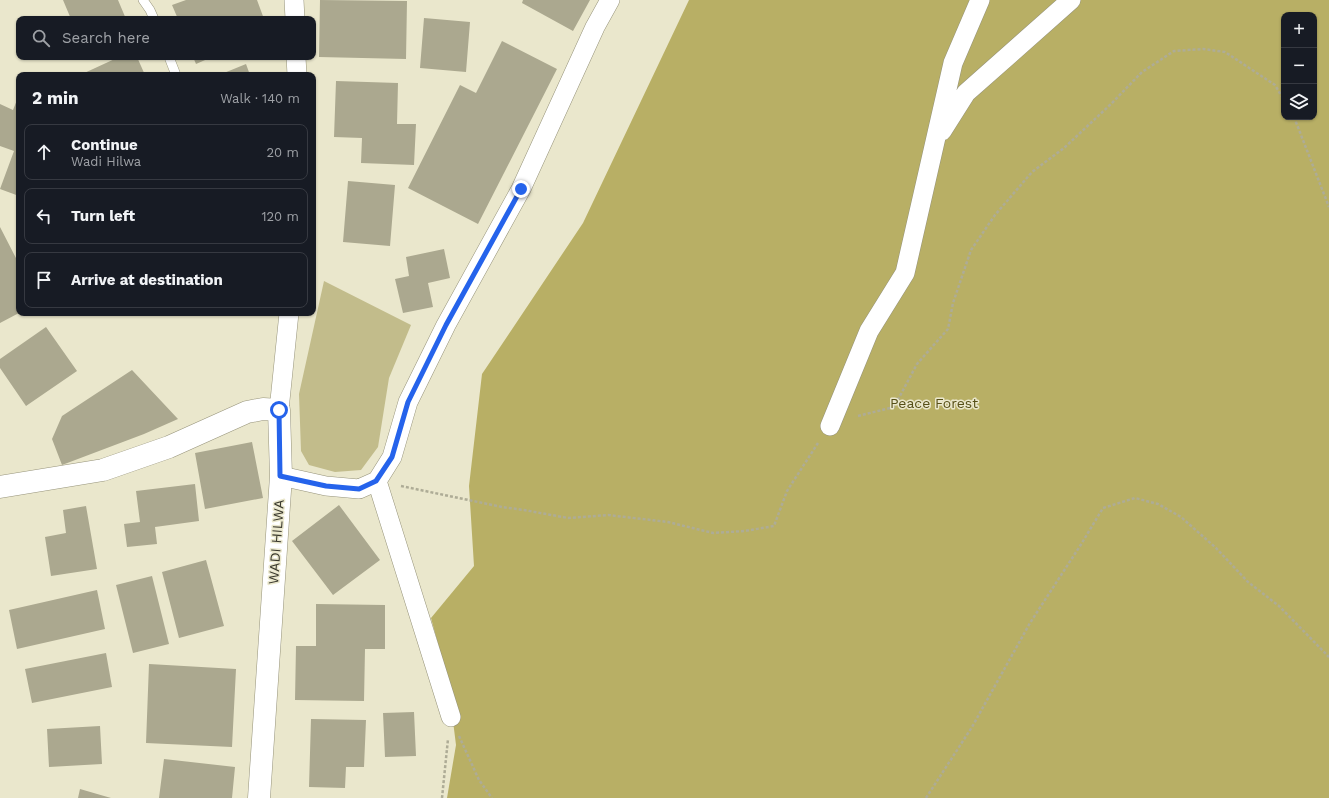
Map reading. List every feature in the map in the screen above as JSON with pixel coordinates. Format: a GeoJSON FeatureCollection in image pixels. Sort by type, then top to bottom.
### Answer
{"type":"FeatureCollection","features":[{"type":"Feature","properties":{"kind":"street"},"geometry":{"type":"LineString","coordinates":[[294,0],[295,16]]}},
{"type":"Feature","properties":{"kind":"street"},"geometry":{"type":"LineString","coordinates":[[280,476],[326,486],[359,489],[376,481],[392,457],[408,402],[446,325],[521,189],[595,27],[610,0]]}},
{"type":"Feature","properties":{"kind":"street"},"geometry":{"type":"LineString","coordinates":[[830,426],[869,331],[906,273],[953,64],[980,0]]}},
{"type":"Feature","properties":{"kind":"street"},"geometry":{"type":"LineString","coordinates":[[935,142],[966,93],[1071,0]]}},
{"type":"Feature","properties":{"kind":"street"},"geometry":{"type":"LineString","coordinates":[[296,60],[297,72]]}},
{"type":"Feature","properties":{"kind":"street"},"geometry":{"type":"LineString","coordinates":[[0,487],[103,470],[169,447],[247,412],[263,409],[279,410],[289,316]]}},
{"type":"Feature","properties":{"kind":"street","name":"WADI HILWA"},"geometry":{"type":"LineString","coordinates":[[259,798],[280,476],[279,410]]}},
{"type":"Feature","properties":{"kind":"street"},"geometry":{"type":"LineString","coordinates":[[376,481],[451,718]]}},
{"type":"Feature","properties":{"kind":"lane"},"geometry":{"type":"LineString","coordinates":[[144,0],[153,16]]}},
{"type":"Feature","properties":{"kind":"lane"},"geometry":{"type":"LineString","coordinates":[[170,60],[175,72]]}},
{"type":"Feature","properties":{"kind":"path"},"geometry":{"type":"LineString","coordinates":[[1295,120],[1329,207]]}},
{"type":"Feature","properties":{"kind":"path"},"geometry":{"type":"LineString","coordinates":[[926,798],[972,727],[1030,623],[1103,508],[1136,498],[1158,504],[1181,517],[1216,548],[1248,582],[1279,606],[1329,657]]}},
{"type":"Feature","properties":{"kind":"path"},"geometry":{"type":"LineString","coordinates":[[442,798],[451,718]]}},
{"type":"Feature","properties":{"kind":"path"},"geometry":{"type":"LineString","coordinates":[[451,718],[479,780],[492,798]]}},
{"type":"Feature","properties":{"kind":"shaded area"},"geometry":{"type":"Polygon","coordinates":[[[324,281],[411,325],[389,378],[378,447],[361,470],[335,472],[309,465],[301,451],[299,394],[324,281]]]}},
{"type":"Feature","properties":{"kind":"green space","name":"Peace Forest"},"geometry":{"type":"Polygon","coordinates":[[[689,0],[1329,0],[1329,798],[447,798],[456,745],[448,681],[431,618],[474,566],[469,486],[482,374],[583,223],[689,0]]]}},
{"type":"Feature","properties":{"kind":"building"},"geometry":{"type":"Polygon","coordinates":[[[63,0],[118,0],[125,16],[70,16],[63,0]]]}},
{"type":"Feature","properties":{"kind":"building"},"geometry":{"type":"Polygon","coordinates":[[[186,0],[257,0],[263,16],[177,16],[172,5],[186,0]]]}},
{"type":"Feature","properties":{"kind":"building"},"geometry":{"type":"Polygon","coordinates":[[[320,0],[407,1],[406,59],[319,57],[320,0]]]}},
{"type":"Feature","properties":{"kind":"building"},"geometry":{"type":"Polygon","coordinates":[[[523,0],[590,0],[573,31],[522,3],[523,0]]]}},
{"type":"Feature","properties":{"kind":"building"},"geometry":{"type":"Polygon","coordinates":[[[424,18],[470,22],[466,72],[420,68],[424,18]]]}},
{"type":"Feature","properties":{"kind":"building"},"geometry":{"type":"Polygon","coordinates":[[[502,41],[557,69],[478,224],[408,188],[460,85],[476,93],[502,41]]]}},
{"type":"Feature","properties":{"kind":"building"},"geometry":{"type":"Polygon","coordinates":[[[112,60],[138,60],[144,72],[86,72],[112,60]]]}},
{"type":"Feature","properties":{"kind":"building"},"geometry":{"type":"Polygon","coordinates":[[[194,60],[205,60],[196,64],[194,60]]]}},
{"type":"Feature","properties":{"kind":"building"},"geometry":{"type":"Polygon","coordinates":[[[246,64],[249,72],[226,72],[246,64]]]}},
{"type":"Feature","properties":{"kind":"building"},"geometry":{"type":"Polygon","coordinates":[[[336,81],[398,83],[397,124],[416,124],[414,165],[361,163],[362,138],[334,137],[336,81]]]}},
{"type":"Feature","properties":{"kind":"building"},"geometry":{"type":"Polygon","coordinates":[[[16,102],[16,195],[0,189],[14,151],[0,146],[0,104],[13,110],[16,102]]]}},
{"type":"Feature","properties":{"kind":"building"},"geometry":{"type":"Polygon","coordinates":[[[348,181],[395,185],[390,246],[343,242],[348,181]]]}},
{"type":"Feature","properties":{"kind":"building"},"geometry":{"type":"Polygon","coordinates":[[[0,227],[16,258],[16,315],[0,323],[0,227]]]}},
{"type":"Feature","properties":{"kind":"building"},"geometry":{"type":"Polygon","coordinates":[[[444,249],[450,278],[428,283],[433,307],[403,313],[395,279],[409,276],[406,257],[444,249]]]}},
{"type":"Feature","properties":{"kind":"building"},"geometry":{"type":"Polygon","coordinates":[[[46,327],[77,371],[26,406],[0,368],[0,359],[46,327]]]}},
{"type":"Feature","properties":{"kind":"building"},"geometry":{"type":"Polygon","coordinates":[[[132,370],[178,419],[144,434],[62,465],[52,439],[62,416],[132,370]]]}},
{"type":"Feature","properties":{"kind":"building"},"geometry":{"type":"Polygon","coordinates":[[[252,442],[263,498],[205,509],[195,453],[252,442]]]}},
{"type":"Feature","properties":{"kind":"building"},"geometry":{"type":"Polygon","coordinates":[[[195,484],[199,521],[155,527],[157,544],[127,547],[124,524],[140,522],[136,491],[195,484]]]}},
{"type":"Feature","properties":{"kind":"building"},"geometry":{"type":"Polygon","coordinates":[[[339,505],[380,560],[333,595],[292,541],[339,505]]]}},
{"type":"Feature","properties":{"kind":"building"},"geometry":{"type":"Polygon","coordinates":[[[86,506],[97,569],[51,576],[45,537],[66,533],[63,510],[86,506]]]}},
{"type":"Feature","properties":{"kind":"building"},"geometry":{"type":"Polygon","coordinates":[[[206,560],[224,626],[179,638],[162,572],[206,560]]]}},
{"type":"Feature","properties":{"kind":"building"},"geometry":{"type":"Polygon","coordinates":[[[152,576],[169,644],[133,653],[116,585],[152,576]]]}},
{"type":"Feature","properties":{"kind":"building"},"geometry":{"type":"Polygon","coordinates":[[[97,590],[105,629],[17,649],[9,610],[97,590]]]}},
{"type":"Feature","properties":{"kind":"building"},"geometry":{"type":"Polygon","coordinates":[[[316,604],[385,605],[385,649],[365,649],[364,701],[295,700],[296,646],[316,646],[316,604]]]}},
{"type":"Feature","properties":{"kind":"building"},"geometry":{"type":"Polygon","coordinates":[[[106,653],[112,687],[32,703],[25,669],[106,653]]]}},
{"type":"Feature","properties":{"kind":"building"},"geometry":{"type":"Polygon","coordinates":[[[149,664],[236,669],[232,747],[146,743],[149,664]]]}},
{"type":"Feature","properties":{"kind":"building"},"geometry":{"type":"Polygon","coordinates":[[[414,712],[416,756],[385,757],[383,713],[414,712]]]}},
{"type":"Feature","properties":{"kind":"building"},"geometry":{"type":"Polygon","coordinates":[[[311,719],[366,720],[364,767],[346,767],[345,788],[309,787],[311,719]]]}},
{"type":"Feature","properties":{"kind":"building"},"geometry":{"type":"Polygon","coordinates":[[[100,726],[102,764],[49,767],[47,729],[100,726]]]}},
{"type":"Feature","properties":{"kind":"building"},"geometry":{"type":"Polygon","coordinates":[[[164,759],[235,767],[232,798],[159,798],[164,759]]]}},
{"type":"Feature","properties":{"kind":"building"},"geometry":{"type":"Polygon","coordinates":[[[80,789],[111,798],[78,798],[80,789]]]}},
{"type":"Feature","properties":{"kind":"route"},"geometry":{"type":"LineString","coordinates":[[279,410],[280,476],[326,486],[359,489],[376,481],[392,457],[408,402],[446,325],[521,189]]}}]}
